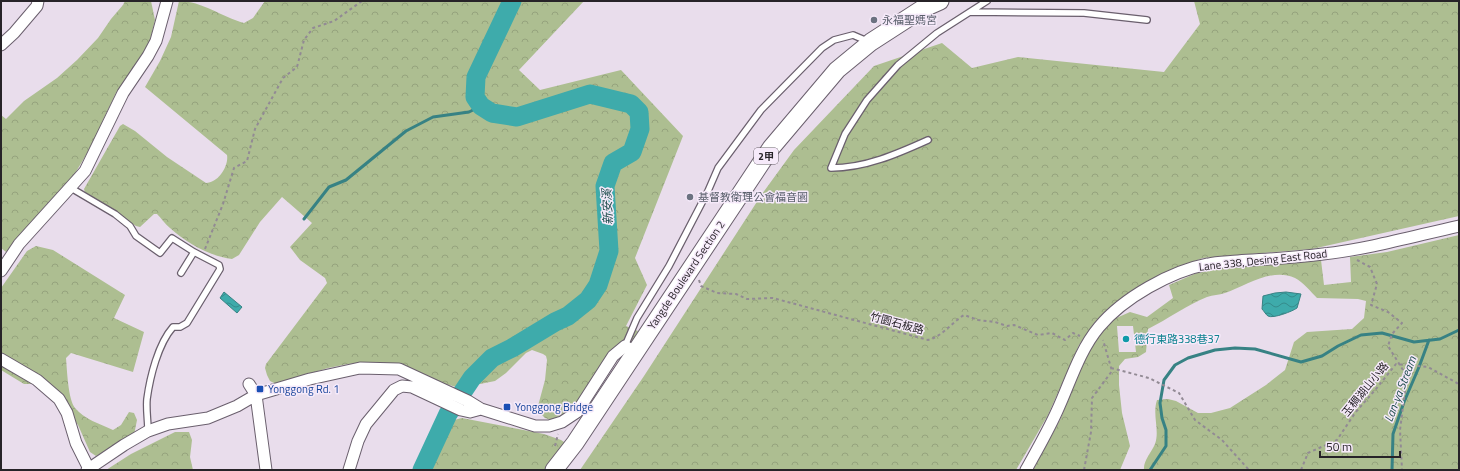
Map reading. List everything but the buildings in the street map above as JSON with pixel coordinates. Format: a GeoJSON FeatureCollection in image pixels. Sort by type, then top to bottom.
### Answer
{"type":"FeatureCollection","features":[{"type":"Feature","properties":{"kind":"main road","name":"Yangde Boulevard Section 2"},"geometry":{"type":"LineString","coordinates":[[554,470],[575,443],[630,349],[771,148],[838,70],[871,42],[922,9],[940,1]]}},
{"type":"Feature","properties":{"kind":"street"},"geometry":{"type":"LineString","coordinates":[[1,46],[37,6],[38,1]]}},
{"type":"Feature","properties":{"kind":"street"},"geometry":{"type":"LineString","coordinates":[[1,271],[19,244],[85,172],[123,93],[148,56],[156,41],[167,1]]}},
{"type":"Feature","properties":{"kind":"street","name":"Lane 338, Desing East Road"},"geometry":{"type":"LineString","coordinates":[[1026,470],[1057,411],[1073,371],[1099,326],[1116,310],[1161,281],[1187,270],[1208,264],[1352,250],[1459,226]]}},
{"type":"Feature","properties":{"kind":"street"},"geometry":{"type":"LineString","coordinates":[[349,470],[358,441],[366,424],[394,390],[402,386],[412,387],[445,403],[465,405],[481,409],[535,426],[549,426],[562,422],[577,412],[613,356],[630,349]]}},
{"type":"Feature","properties":{"kind":"street"},"geometry":{"type":"LineString","coordinates":[[1,359],[37,380],[59,399],[67,413],[76,444],[88,469],[148,431],[168,424],[208,418],[237,406],[256,395],[310,379],[360,368],[399,369],[449,392],[465,405]]}},
{"type":"Feature","properties":{"kind":"street"},"geometry":{"type":"LineString","coordinates":[[249,384],[256,395],[266,470]]}},
{"type":"Feature","properties":{"kind":"lane"},"geometry":{"type":"LineString","coordinates":[[928,140],[889,157],[842,168],[831,168],[845,134],[867,100],[893,71],[937,33],[987,1]]}},
{"type":"Feature","properties":{"kind":"lane"},"geometry":{"type":"LineString","coordinates":[[969,12],[1084,13],[1147,20]]}},
{"type":"Feature","properties":{"kind":"lane"},"geometry":{"type":"LineString","coordinates":[[630,349],[637,318],[672,259],[708,191],[718,168],[761,110],[822,48],[834,40],[853,35],[871,42]]}},
{"type":"Feature","properties":{"kind":"lane"},"geometry":{"type":"LineString","coordinates":[[71,188],[115,214],[130,226],[136,236],[160,253],[172,238],[194,252],[220,265],[220,269],[187,323],[180,327],[173,327],[166,335],[153,369],[147,401],[148,431]]}},
{"type":"Feature","properties":{"kind":"lane"},"geometry":{"type":"LineString","coordinates":[[181,273],[194,252]]}},
{"type":"Feature","properties":{"kind":"path"},"geometry":{"type":"LineString","coordinates":[[203,256],[223,204],[234,168],[247,161],[255,129],[283,78],[297,66],[304,40],[313,28],[334,21],[362,1]]}},
{"type":"Feature","properties":{"kind":"path"},"geometry":{"type":"LineString","coordinates":[[1352,250],[1357,260],[1370,267],[1377,284],[1371,305],[1388,312],[1402,323],[1392,334],[1388,346],[1403,370],[1405,392],[1400,430],[1402,470]]}},
{"type":"Feature","properties":{"kind":"path","name":"竹園石板路"},"geometry":{"type":"LineString","coordinates":[[701,277],[699,280],[700,286],[717,293],[736,294],[747,299],[773,298],[928,340],[937,338],[956,320],[964,315],[978,320],[995,322],[1007,326],[1014,325],[1038,335],[1052,333],[1065,340],[1073,333],[1088,338],[1093,335]]}},
{"type":"Feature","properties":{"kind":"path"},"geometry":{"type":"LineString","coordinates":[[1084,470],[1091,432],[1092,398],[1112,372],[1103,340],[1096,334],[1093,335]]}},
{"type":"Feature","properties":{"kind":"path","name":"玉稠湖山小路"},"geometry":{"type":"LineString","coordinates":[[1301,470],[1308,453],[1337,440],[1354,413],[1376,390],[1396,364],[1428,367],[1457,383],[1459,386]]}},
{"type":"Feature","properties":{"kind":"path"},"geometry":{"type":"LineString","coordinates":[[1111,368],[1143,376],[1179,393],[1195,420],[1222,440],[1249,470]]}},
{"type":"Feature","properties":{"kind":"green space"},"geometry":{"type":"Polygon","coordinates":[[[125,1],[151,1],[155,20],[148,48],[116,93],[95,140],[68,185],[47,204],[6,252],[1,248],[1,115],[6,119],[24,101],[57,78],[77,60],[98,38],[125,1]]]}},
{"type":"Feature","properties":{"kind":"green space"},"geometry":{"type":"Polygon","coordinates":[[[179,1],[204,6],[244,23],[253,18],[265,1],[584,1],[519,70],[540,90],[621,70],[683,136],[635,258],[647,285],[626,326],[638,331],[630,346],[623,344],[574,410],[567,416],[551,420],[545,418],[540,413],[538,406],[545,380],[547,360],[546,356],[543,354],[532,350],[526,353],[506,373],[495,381],[460,388],[438,382],[392,364],[371,362],[328,368],[276,384],[270,381],[267,375],[265,368],[266,364],[327,283],[325,278],[300,260],[290,247],[312,223],[282,197],[260,222],[239,255],[232,259],[215,255],[191,244],[177,234],[157,214],[154,214],[140,227],[136,226],[85,193],[84,189],[120,126],[123,124],[135,131],[167,157],[206,183],[215,180],[224,169],[227,155],[145,87],[160,61],[171,37],[179,1]]]}},
{"type":"Feature","properties":{"kind":"green space"},"geometry":{"type":"Polygon","coordinates":[[[1194,1],[1459,1],[1459,216],[1312,249],[1203,258],[1176,268],[1122,299],[1095,322],[1079,345],[1048,415],[1016,470],[580,470],[644,376],[762,194],[794,150],[874,66],[942,43],[972,68],[1018,57],[1164,72],[1200,24],[1194,1]]]}},
{"type":"Feature","properties":{"kind":"green space"},"geometry":{"type":"Polygon","coordinates":[[[1459,235],[1459,470],[1144,470],[1146,460],[1155,444],[1156,439],[1157,433],[1155,411],[1157,400],[1168,399],[1176,401],[1198,413],[1211,413],[1230,408],[1266,385],[1285,370],[1294,342],[1307,332],[1352,329],[1364,318],[1366,301],[1358,299],[1317,298],[1295,278],[1286,275],[1277,275],[1268,276],[1225,293],[1207,297],[1148,329],[1146,352],[1138,357],[1125,359],[1119,366],[1119,385],[1122,413],[1130,446],[1120,470],[1033,470],[1060,420],[1091,345],[1114,319],[1130,312],[1147,317],[1173,298],[1169,285],[1206,269],[1321,260],[1324,285],[1351,282],[1350,257],[1387,252],[1459,235]],[[1117,326],[1119,352],[1136,352],[1133,326],[1117,326]]]}},
{"type":"Feature","properties":{"kind":"green space"},"geometry":{"type":"Polygon","coordinates":[[[36,246],[53,250],[125,295],[114,318],[144,332],[133,372],[71,353],[66,358],[68,384],[71,398],[75,408],[79,412],[92,421],[113,430],[121,425],[129,412],[134,413],[137,420],[134,435],[96,456],[90,452],[78,425],[47,384],[24,384],[1,370],[1,288],[27,251],[36,246]]]}},
{"type":"Feature","properties":{"kind":"green space"},"geometry":{"type":"Polygon","coordinates":[[[462,418],[544,434],[564,442],[565,449],[551,470],[428,470],[446,430],[454,420],[462,418]]]}},
{"type":"Feature","properties":{"kind":"green space"},"geometry":{"type":"Polygon","coordinates":[[[175,432],[189,432],[192,440],[190,457],[193,470],[106,470],[131,454],[175,432]]]}},
{"type":"Feature","properties":{"kind":"water"},"geometry":{"type":"Polygon","coordinates":[[[224,292],[242,307],[237,313],[220,298],[224,292]]]}},
{"type":"Feature","properties":{"kind":"water"},"geometry":{"type":"Polygon","coordinates":[[[1286,292],[1301,294],[1297,308],[1278,316],[1271,317],[1267,315],[1262,309],[1263,296],[1286,292]]]}},
{"type":"Feature","properties":{"kind":"waterway","name":"新安溪"},"geometry":{"type":"LineString","coordinates":[[422,470],[448,414],[472,378],[492,358],[568,316],[588,300],[598,285],[609,251],[605,186],[613,163],[632,152],[640,129],[639,112],[631,104],[590,94],[517,117],[492,113],[481,106],[475,97],[476,77],[512,1]]}},
{"type":"Feature","properties":{"kind":"waterway"},"geometry":{"type":"LineString","coordinates":[[304,219],[329,187],[346,180],[406,131],[433,117],[469,112],[481,106]]}},
{"type":"Feature","properties":{"kind":"waterway","name":"Lan-ya Stream"},"geometry":{"type":"LineString","coordinates":[[1150,470],[1166,446],[1166,430],[1162,418],[1160,403],[1164,380],[1175,365],[1188,358],[1215,350],[1235,348],[1255,349],[1301,362],[1322,356],[1338,346],[1361,335],[1382,333],[1414,342],[1440,339],[1459,330]]}},
{"type":"Feature","properties":{"kind":"waterway","name":"Lan-ya Stream"},"geometry":{"type":"LineString","coordinates":[[1392,470],[1393,434],[1429,340]]}},
{"type":"Feature","properties":{"kind":"place","name":"永福聖媽宮"},"geometry":{"type":"Point","coordinates":[874,20]}},
{"type":"Feature","properties":{"kind":"place","name":"基督教衛理公會福音園"},"geometry":{"type":"Point","coordinates":[690,197]}},
{"type":"Feature","properties":{"kind":"place","name":"德行東路338巷37"},"geometry":{"type":"Point","coordinates":[1126,339]}},
{"type":"Feature","properties":{"kind":"place","name":"Yonggong Rd. 1"},"geometry":{"type":"Point","coordinates":[260,389]}},
{"type":"Feature","properties":{"kind":"place","name":"Yonggong Bridge"},"geometry":{"type":"Point","coordinates":[507,407]}}]}
